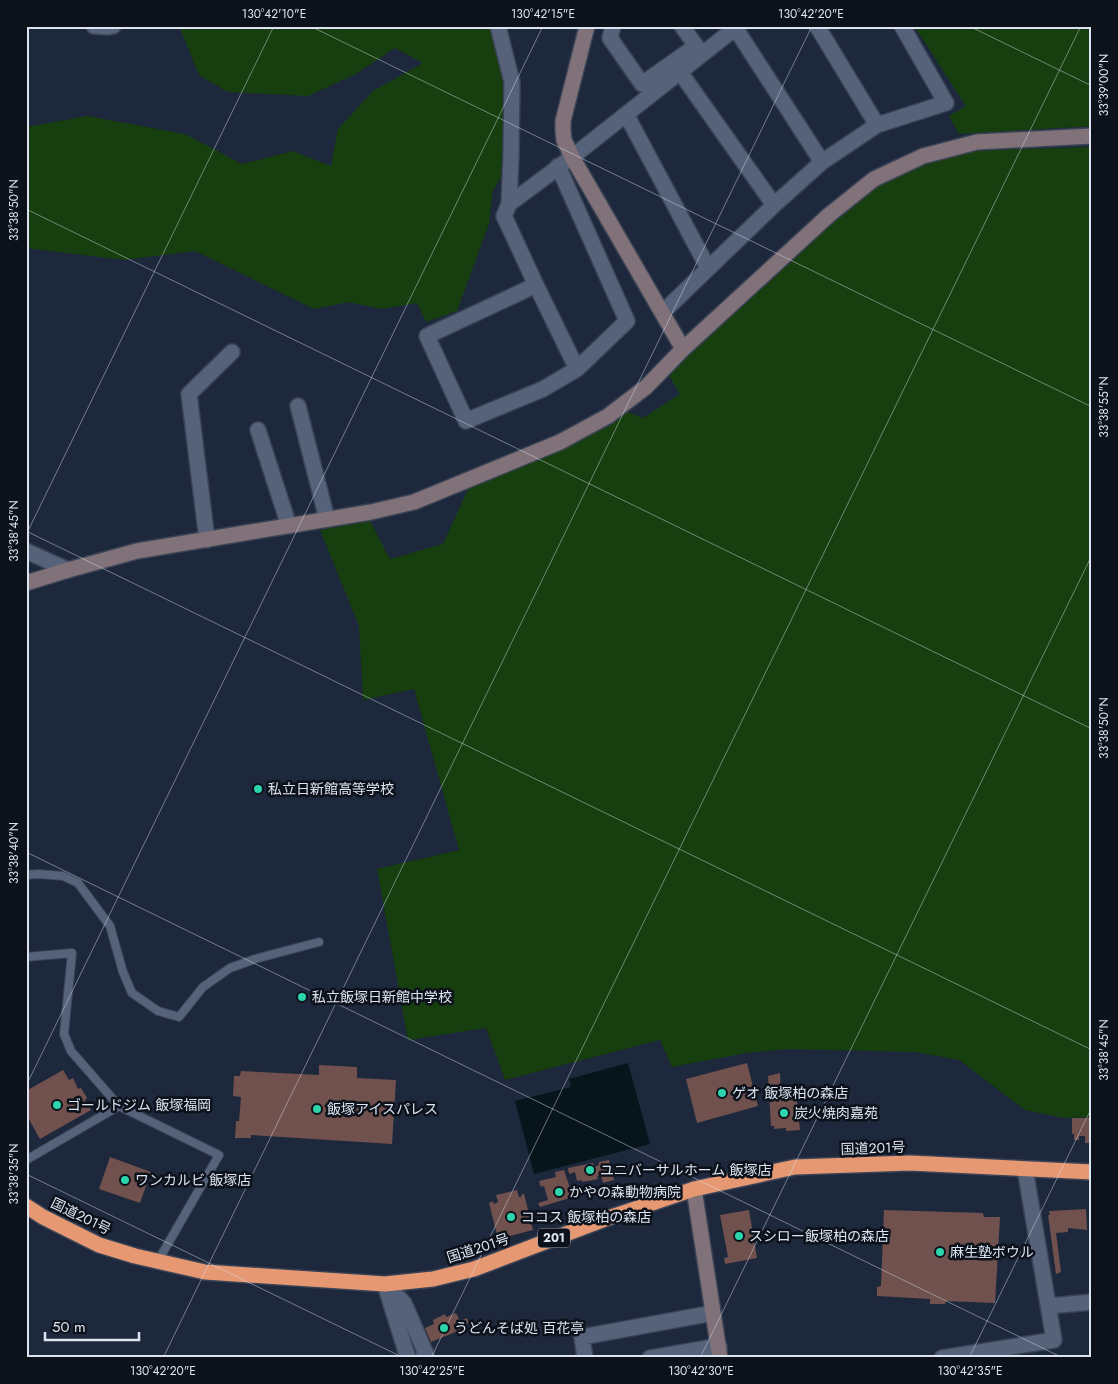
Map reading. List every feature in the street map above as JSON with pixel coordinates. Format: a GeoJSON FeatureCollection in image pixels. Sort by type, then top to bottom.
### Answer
{"type":"FeatureCollection","features":[{"type":"Feature","properties":{"kind":"highway","name":"国道201号"},"geometry":{"type":"LineString","coordinates":[[26,1206],[43,1218],[99,1245],[135,1256],[205,1272],[385,1284],[433,1278],[474,1269],[605,1218],[694,1189],[795,1167],[910,1163],[1092,1172]]}},
{"type":"Feature","properties":{"kind":"street"},"geometry":{"type":"LineString","coordinates":[[94,26],[113,26]]}},
{"type":"Feature","properties":{"kind":"street"},"geometry":{"type":"LineString","coordinates":[[498,26],[512,82],[509,204],[504,216],[577,368]]}},
{"type":"Feature","properties":{"kind":"street"},"geometry":{"type":"LineString","coordinates":[[586,26],[563,121],[564,140],[683,349]]}},
{"type":"Feature","properties":{"kind":"street"},"geometry":{"type":"LineString","coordinates":[[613,26],[610,38],[642,84],[736,27],[822,162]]}},
{"type":"Feature","properties":{"kind":"street"},"geometry":{"type":"LineString","coordinates":[[682,26],[699,50]]}},
{"type":"Feature","properties":{"kind":"street"},"geometry":{"type":"LineString","coordinates":[[817,26],[876,125]]}},
{"type":"Feature","properties":{"kind":"street"},"geometry":{"type":"LineString","coordinates":[[662,312],[822,162],[876,125],[946,103],[902,26]]}},
{"type":"Feature","properties":{"kind":"street"},"geometry":{"type":"LineString","coordinates":[[509,204],[680,72],[699,50]]}},
{"type":"Feature","properties":{"kind":"street"},"geometry":{"type":"LineString","coordinates":[[680,72],[774,205]]}},
{"type":"Feature","properties":{"kind":"street"},"geometry":{"type":"LineString","coordinates":[[626,114],[708,268]]}},
{"type":"Feature","properties":{"kind":"street"},"geometry":{"type":"LineString","coordinates":[[26,583],[137,551],[371,512],[414,502],[560,442],[608,416],[646,387],[683,349],[829,214],[874,179],[923,156],[977,142],[1092,136]]}},
{"type":"Feature","properties":{"kind":"street"},"geometry":{"type":"LineString","coordinates":[[536,285],[428,336],[466,421],[543,389],[577,368],[627,321],[558,166]]}},
{"type":"Feature","properties":{"kind":"street"},"geometry":{"type":"LineString","coordinates":[[208,540],[189,394],[232,352]]}},
{"type":"Feature","properties":{"kind":"street"},"geometry":{"type":"LineString","coordinates":[[298,406],[327,519]]}},
{"type":"Feature","properties":{"kind":"street"},"geometry":{"type":"LineString","coordinates":[[258,430],[289,526]]}},
{"type":"Feature","properties":{"kind":"street"},"geometry":{"type":"LineString","coordinates":[[26,551],[68,570]]}},
{"type":"Feature","properties":{"kind":"street"},"geometry":{"type":"LineString","coordinates":[[942,1358],[1054,1340],[1025,1169]]}},
{"type":"Feature","properties":{"kind":"street"},"geometry":{"type":"LineString","coordinates":[[650,1358],[719,1352],[694,1189]]}},
{"type":"Feature","properties":{"kind":"street"},"geometry":{"type":"LineString","coordinates":[[385,1284],[408,1358]]}},
{"type":"Feature","properties":{"kind":"street"},"geometry":{"type":"LineString","coordinates":[[385,1284],[404,1303],[426,1354],[422,1358]]}},
{"type":"Feature","properties":{"kind":"street"},"geometry":{"type":"LineString","coordinates":[[1049,1306],[1092,1302]]}},
{"type":"Feature","properties":{"kind":"street"},"geometry":{"type":"LineString","coordinates":[[585,1358],[582,1337],[713,1313]]}},
{"type":"Feature","properties":{"kind":"lane"},"geometry":{"type":"LineString","coordinates":[[26,874],[63,876],[78,883],[110,926],[123,972],[132,993],[158,1011],[179,1017],[203,987],[230,968],[255,958],[319,942]]}},
{"type":"Feature","properties":{"kind":"lane"},"geometry":{"type":"LineString","coordinates":[[26,957],[72,953],[64,1034],[71,1051],[119,1106],[219,1155],[158,1261]]}},
{"type":"Feature","properties":{"kind":"lane"},"geometry":{"type":"LineString","coordinates":[[26,1160],[119,1106]]}},
{"type":"Feature","properties":{"kind":"green space"},"geometry":{"type":"Polygon","coordinates":[[[179,26],[489,26],[505,79],[501,178],[493,190],[489,224],[457,311],[426,322],[417,303],[381,309],[349,302],[314,309],[195,251],[124,260],[26,248],[26,127],[87,116],[185,134],[242,164],[292,151],[331,166],[338,129],[373,91],[423,63],[395,48],[356,74],[308,96],[228,92],[199,75],[179,26]]]}},
{"type":"Feature","properties":{"kind":"green space"},"geometry":{"type":"Polygon","coordinates":[[[914,26],[1092,26],[1092,126],[959,134],[949,116],[966,106],[914,26]]]}},
{"type":"Feature","properties":{"kind":"green space"},"geometry":{"type":"Polygon","coordinates":[[[1092,147],[1092,1117],[1064,1118],[1025,1110],[959,1060],[915,1052],[787,1049],[746,1053],[672,1067],[660,1040],[505,1080],[486,1028],[408,1040],[377,869],[459,850],[414,689],[363,700],[359,626],[320,530],[370,521],[390,559],[443,544],[469,487],[625,411],[643,418],[680,394],[667,372],[851,205],[876,185],[920,163],[958,153],[987,150],[1092,147]]]}},
{"type":"Feature","properties":{"kind":"shaded area"},"geometry":{"type":"Polygon","coordinates":[[[628,1063],[650,1144],[534,1174],[515,1101],[571,1087],[569,1079],[628,1063]]]}},
{"type":"Feature","properties":{"kind":"building","name":"ゲオ 飯塚柏の森店"},"geometry":{"type":"Polygon","coordinates":[[[747,1063],[758,1106],[697,1123],[686,1079],[747,1063]]]}},
{"type":"Feature","properties":{"kind":"building","name":"飯塚アイスパレス"},"geometry":{"type":"Polygon","coordinates":[[[319,1065],[357,1067],[357,1078],[396,1080],[392,1144],[251,1135],[251,1138],[235,1138],[241,1097],[233,1096],[234,1076],[240,1076],[241,1071],[319,1075],[319,1065]]]}},
{"type":"Feature","properties":{"kind":"building","name":"ゴールドジム 飯塚福岡"},"geometry":{"type":"Polygon","coordinates":[[[63,1070],[69,1080],[73,1078],[78,1089],[81,1088],[91,1110],[40,1139],[26,1114],[26,1091],[63,1070]]]}},
{"type":"Feature","properties":{"kind":"building","name":"炭火焼肉嘉苑"},"geometry":{"type":"Polygon","coordinates":[[[780,1073],[781,1097],[790,1097],[797,1101],[800,1130],[786,1131],[786,1128],[774,1129],[774,1126],[771,1126],[768,1076],[780,1073]]]}},
{"type":"Feature","properties":{"kind":"building"},"geometry":{"type":"Polygon","coordinates":[[[1072,1118],[1092,1118],[1092,1143],[1085,1143],[1085,1136],[1079,1136],[1079,1140],[1074,1140],[1072,1118]]]}},
{"type":"Feature","properties":{"kind":"building","name":"ワンカルビ 飯塚店"},"geometry":{"type":"Polygon","coordinates":[[[110,1157],[151,1172],[140,1203],[99,1189],[110,1157]]]}},
{"type":"Feature","properties":{"kind":"building","name":"ユニバーサルホーム 飯塚店"},"geometry":{"type":"Polygon","coordinates":[[[609,1160],[614,1180],[603,1183],[601,1175],[597,1176],[598,1179],[582,1182],[582,1180],[577,1181],[575,1172],[569,1174],[568,1168],[593,1163],[595,1167],[599,1165],[599,1162],[609,1160]]]}},
{"type":"Feature","properties":{"kind":"building","name":"かやの森動物病院"},"geometry":{"type":"Polygon","coordinates":[[[564,1170],[573,1197],[540,1207],[538,1203],[548,1200],[544,1186],[541,1187],[539,1181],[556,1177],[555,1172],[564,1170]]]}},
{"type":"Feature","properties":{"kind":"building","name":"ココス 飯塚柏の森店"},"geometry":{"type":"Polygon","coordinates":[[[517,1190],[519,1197],[524,1194],[533,1230],[498,1239],[489,1203],[493,1201],[494,1204],[498,1202],[496,1195],[517,1190]]]}},
{"type":"Feature","properties":{"kind":"building"},"geometry":{"type":"Polygon","coordinates":[[[1086,1209],[1087,1230],[1068,1228],[1068,1232],[1056,1233],[1061,1272],[1056,1274],[1049,1211],[1086,1209]]]}},
{"type":"Feature","properties":{"kind":"building","name":"スシロー飯塚柏の森店"},"geometry":{"type":"Polygon","coordinates":[[[749,1210],[757,1258],[725,1264],[724,1258],[728,1257],[720,1215],[749,1210]]]}},
{"type":"Feature","properties":{"kind":"building","name":"麻生塾ボウル"},"geometry":{"type":"Polygon","coordinates":[[[884,1210],[983,1213],[984,1217],[1000,1217],[995,1303],[946,1301],[945,1304],[930,1304],[930,1299],[877,1296],[877,1287],[881,1286],[884,1210]]]}},
{"type":"Feature","properties":{"kind":"building","name":"うどんそば処 百花亭"},"geometry":{"type":"Polygon","coordinates":[[[456,1313],[460,1321],[467,1318],[469,1323],[462,1326],[463,1329],[431,1342],[425,1328],[434,1324],[433,1320],[445,1314],[446,1317],[456,1313]]]}},
{"type":"Feature","properties":{"kind":"place","name":"私立日新館高等学校"},"geometry":{"type":"Point","coordinates":[258,789]}},
{"type":"Feature","properties":{"kind":"place","name":"私立飯塚日新館中学校"},"geometry":{"type":"Point","coordinates":[302,997]}},
{"type":"Feature","properties":{"kind":"place","name":"ゲオ 飯塚柏の森店"},"geometry":{"type":"Point","coordinates":[722,1093]}},
{"type":"Feature","properties":{"kind":"place","name":"ゴールドジム 飯塚福岡"},"geometry":{"type":"Point","coordinates":[57,1105]}},
{"type":"Feature","properties":{"kind":"place","name":"飯塚アイスパレス"},"geometry":{"type":"Point","coordinates":[317,1109]}},
{"type":"Feature","properties":{"kind":"place","name":"炭火焼肉嘉苑"},"geometry":{"type":"Point","coordinates":[784,1113]}},
{"type":"Feature","properties":{"kind":"place","name":"ユニバーサルホーム 飯塚店"},"geometry":{"type":"Point","coordinates":[590,1170]}},
{"type":"Feature","properties":{"kind":"place","name":"ワンカルビ 飯塚店"},"geometry":{"type":"Point","coordinates":[125,1180]}},
{"type":"Feature","properties":{"kind":"place","name":"かやの森動物病院"},"geometry":{"type":"Point","coordinates":[559,1192]}},
{"type":"Feature","properties":{"kind":"place","name":"ココス 飯塚柏の森店"},"geometry":{"type":"Point","coordinates":[511,1217]}},
{"type":"Feature","properties":{"kind":"place","name":"スシロー飯塚柏の森店"},"geometry":{"type":"Point","coordinates":[739,1236]}},
{"type":"Feature","properties":{"kind":"place","name":"麻生塾ボウル"},"geometry":{"type":"Point","coordinates":[940,1252]}},
{"type":"Feature","properties":{"kind":"place","name":"うどんそば処 百花亭"},"geometry":{"type":"Point","coordinates":[444,1328]}}]}
